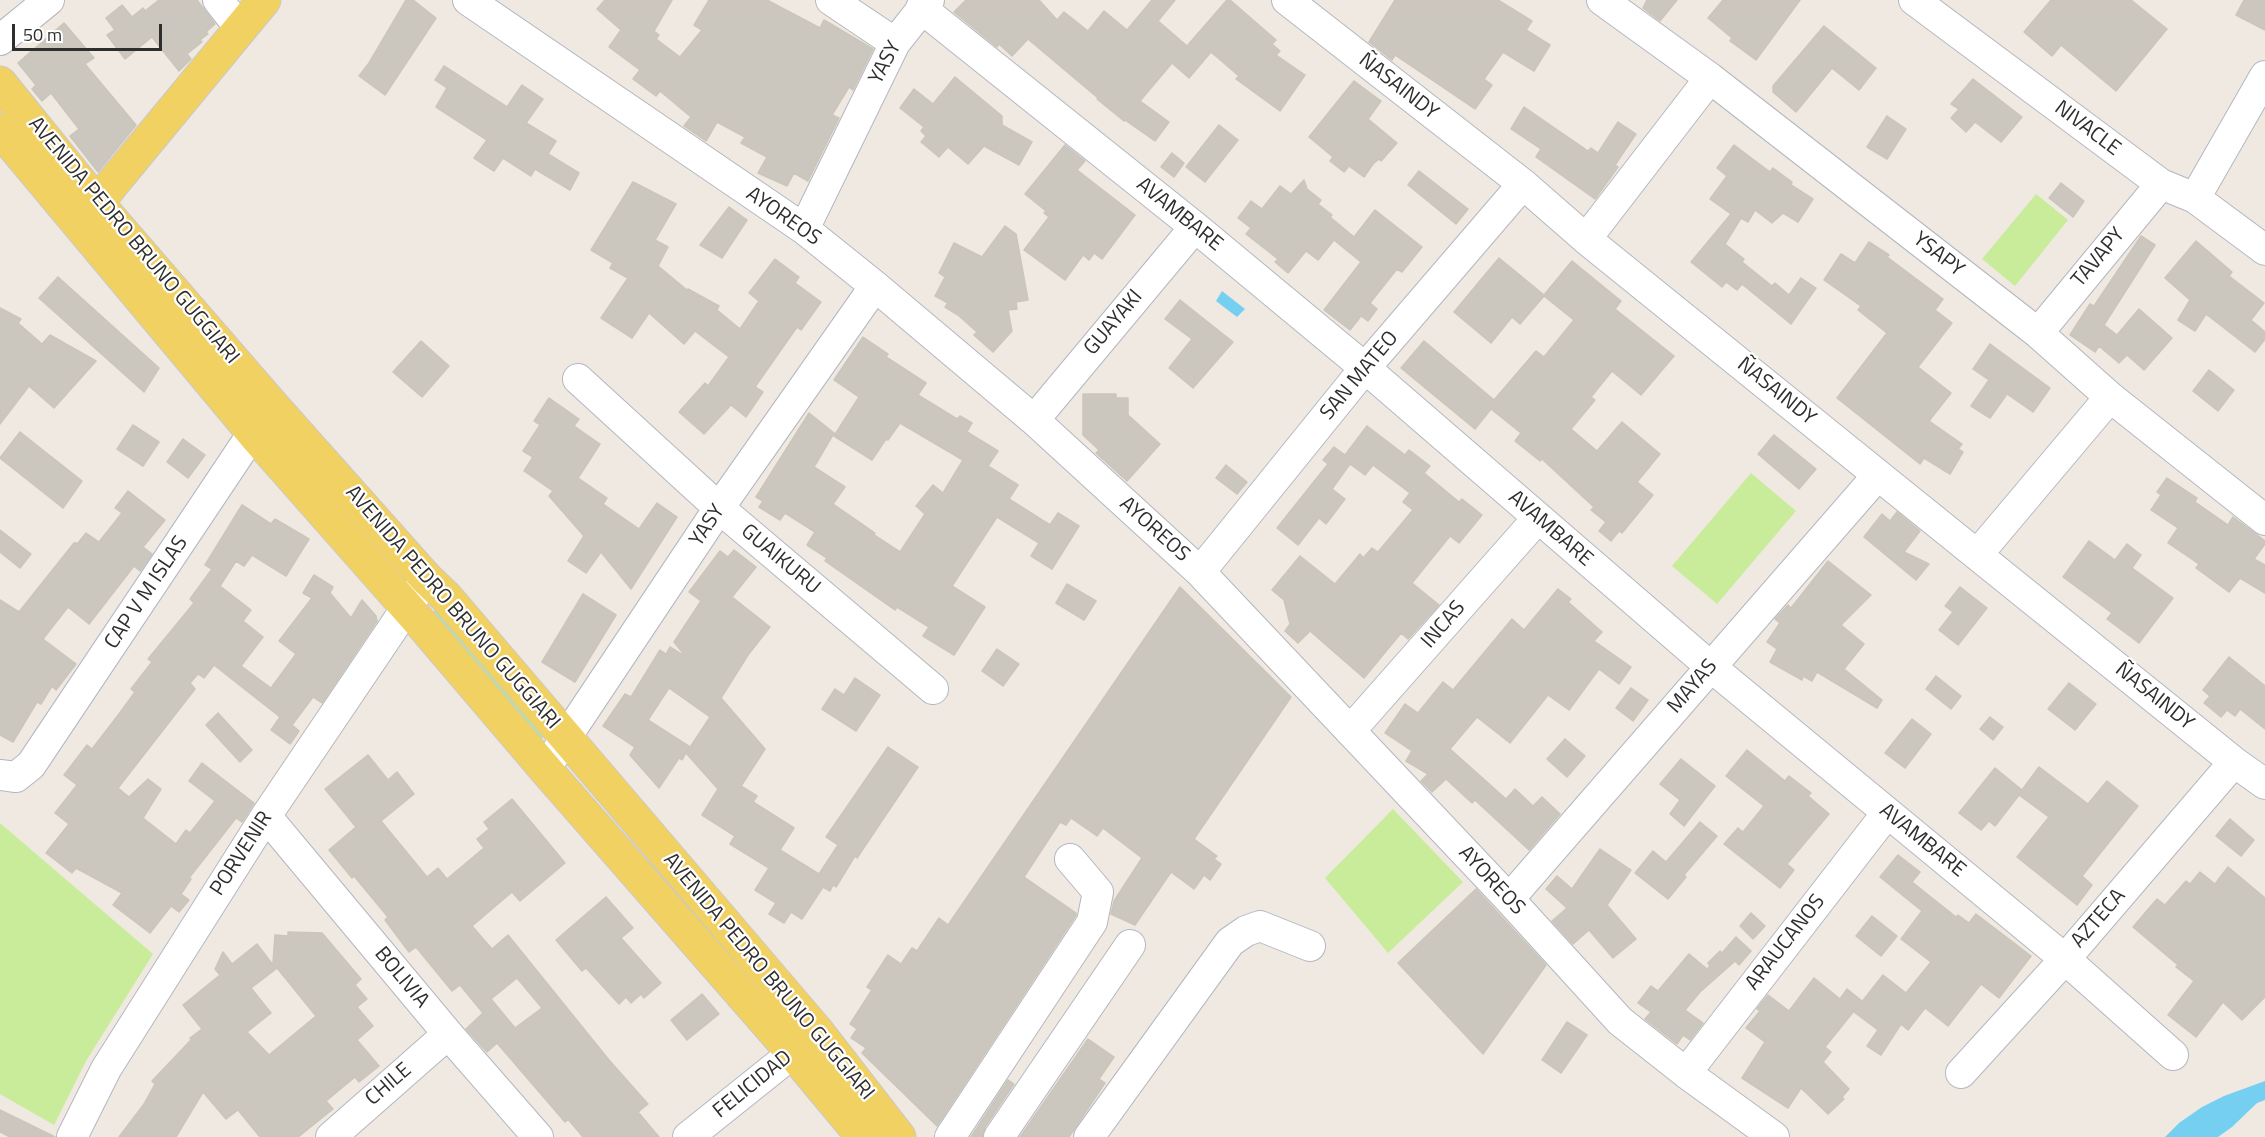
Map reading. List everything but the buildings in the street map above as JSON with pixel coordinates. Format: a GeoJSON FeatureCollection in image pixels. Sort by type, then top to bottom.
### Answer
{"type":"FeatureCollection","features":[{"type":"Feature","properties":{"kind":"main road"},"geometry":{"type":"LineString","coordinates":[[89,214],[264,0]]}},
{"type":"Feature","properties":{"kind":"main road","name":"AVENIDA PEDRO BRUNO GUGGIARI"},"geometry":{"type":"LineString","coordinates":[[0,82],[89,214],[254,434],[793,1053],[863,1137]]}},
{"type":"Feature","properties":{"kind":"main road","name":"AVENIDA PEDRO BRUNO GUGGIARI"},"geometry":{"type":"LineString","coordinates":[[0,130],[89,214],[272,405],[426,578],[447,598],[816,1030],[899,1137]]}},
{"type":"Feature","properties":{"kind":"street"},"geometry":{"type":"LineString","coordinates":[[0,40],[49,0]]}},
{"type":"Feature","properties":{"kind":"street"},"geometry":{"type":"LineString","coordinates":[[218,0],[240,28]]}},
{"type":"Feature","properties":{"kind":"street","name":"AYOREOS"},"geometry":{"type":"LineString","coordinates":[[468,0],[804,229],[1034,420],[1200,572],[1509,899],[1620,1021],[1773,1137]]}},
{"type":"Feature","properties":{"kind":"street"},"geometry":{"type":"LineString","coordinates":[[831,0],[895,43]]}},
{"type":"Feature","properties":{"kind":"street","name":"ÑASAINDY"},"geometry":{"type":"LineString","coordinates":[[1287,0],[1523,184],[1586,239],[2234,762],[2265,784]]}},
{"type":"Feature","properties":{"kind":"street","name":"YSAPY"},"geometry":{"type":"LineString","coordinates":[[1602,0],[1710,78],[2038,333],[2110,397],[2265,520]]}},
{"type":"Feature","properties":{"kind":"street","name":"NIVACLE"},"geometry":{"type":"LineString","coordinates":[[1914,0],[2161,184],[2195,198],[2265,250]]}},
{"type":"Feature","properties":{"kind":"street","name":"YASY"},"geometry":{"type":"LineString","coordinates":[[804,229],[895,43],[925,4]]}},
{"type":"Feature","properties":{"kind":"street","name":"AVAMBARE"},"geometry":{"type":"LineString","coordinates":[[925,4],[1365,368],[1711,667],[2065,958],[2174,1055]]}},
{"type":"Feature","properties":{"kind":"street"},"geometry":{"type":"LineString","coordinates":[[2195,198],[2265,76]]}},
{"type":"Feature","properties":{"kind":"street"},"geometry":{"type":"LineString","coordinates":[[1586,239],[1710,78]]}},
{"type":"Feature","properties":{"kind":"street","name":"SAN MATEO"},"geometry":{"type":"LineString","coordinates":[[1200,572],[1365,368],[1523,184]]}},
{"type":"Feature","properties":{"kind":"street","name":"TAVAPY"},"geometry":{"type":"LineString","coordinates":[[2038,333],[2161,184]]}},
{"type":"Feature","properties":{"kind":"street","name":"GUAYAKI"},"geometry":{"type":"LineString","coordinates":[[1034,420],[1195,227]]}},
{"type":"Feature","properties":{"kind":"street","name":"YASY"},"geometry":{"type":"LineString","coordinates":[[545,769],[719,508],[875,286]]}},
{"type":"Feature","properties":{"kind":"street","name":"GUAIKURU"},"geometry":{"type":"LineString","coordinates":[[578,378],[719,508],[933,689]]}},
{"type":"Feature","properties":{"kind":"street"},"geometry":{"type":"LineString","coordinates":[[1977,555],[2110,397]]}},
{"type":"Feature","properties":{"kind":"street","name":"CAP V M ISLAS"},"geometry":{"type":"LineString","coordinates":[[8,776],[31,765],[272,405]]}},
{"type":"Feature","properties":{"kind":"street","name":"MAYAS"},"geometry":{"type":"LineString","coordinates":[[1509,899],[1878,475]]}},
{"type":"Feature","properties":{"kind":"street","name":"INCAS"},"geometry":{"type":"LineString","coordinates":[[1350,731],[1538,518]]}},
{"type":"Feature","properties":{"kind":"street","name":"PORVENIR"},"geometry":{"type":"LineString","coordinates":[[72,1137],[106,1069],[266,816],[426,578]]}},
{"type":"Feature","properties":{"kind":"street","name":"AZTECA"},"geometry":{"type":"LineString","coordinates":[[1961,1073],[2065,958],[2234,762]]}},
{"type":"Feature","properties":{"kind":"street","name":"ARAUCANOS"},"geometry":{"type":"LineString","coordinates":[[1686,1073],[1887,813]]}},
{"type":"Feature","properties":{"kind":"street","name":"BOLIVIA"},"geometry":{"type":"LineString","coordinates":[[266,816],[448,1034],[538,1137]]}},
{"type":"Feature","properties":{"kind":"street"},"geometry":{"type":"LineString","coordinates":[[950,1137],[1092,922],[1098,892],[1070,859]]}},
{"type":"Feature","properties":{"kind":"street"},"geometry":{"type":"LineString","coordinates":[[1089,1137],[1230,942],[1246,931],[1260,926],[1310,946]]}},
{"type":"Feature","properties":{"kind":"street"},"geometry":{"type":"LineString","coordinates":[[999,1137],[1130,945]]}},
{"type":"Feature","properties":{"kind":"street","name":"FELICIDAD"},"geometry":{"type":"LineString","coordinates":[[688,1137],[793,1053],[816,1030]]}},
{"type":"Feature","properties":{"kind":"street","name":"CHILE"},"geometry":{"type":"LineString","coordinates":[[331,1137],[448,1034]]}},
{"type":"Feature","properties":{"kind":"green space"},"geometry":{"type":"Polygon","coordinates":[[[2036,194],[2068,220],[2015,286],[1982,259],[2036,194]]]}},
{"type":"Feature","properties":{"kind":"green space"},"geometry":{"type":"Polygon","coordinates":[[[1751,473],[1796,511],[1717,604],[1672,566],[1751,473]]]}},
{"type":"Feature","properties":{"kind":"green space"},"geometry":{"type":"Polygon","coordinates":[[[436,606],[545,735],[542,739],[539,740],[434,615],[436,606]]]}},
{"type":"Feature","properties":{"kind":"green space"},"geometry":{"type":"Polygon","coordinates":[[[1393,809],[1463,882],[1388,953],[1325,878],[1393,809]]]}},
{"type":"Feature","properties":{"kind":"green space"},"geometry":{"type":"Polygon","coordinates":[[[0,823],[153,954],[86,1061],[54,1125],[0,1094],[0,823]]]}},
{"type":"Feature","properties":{"kind":"water"},"geometry":{"type":"Polygon","coordinates":[[[1222,291],[1245,309],[1237,317],[1216,301],[1222,291]]]}},
{"type":"Feature","properties":{"kind":"water"},"geometry":{"type":"Polygon","coordinates":[[[2265,1081],[2265,1100],[2257,1103],[2218,1137],[2165,1137],[2179,1123],[2202,1107],[2265,1081]]]}}]}
